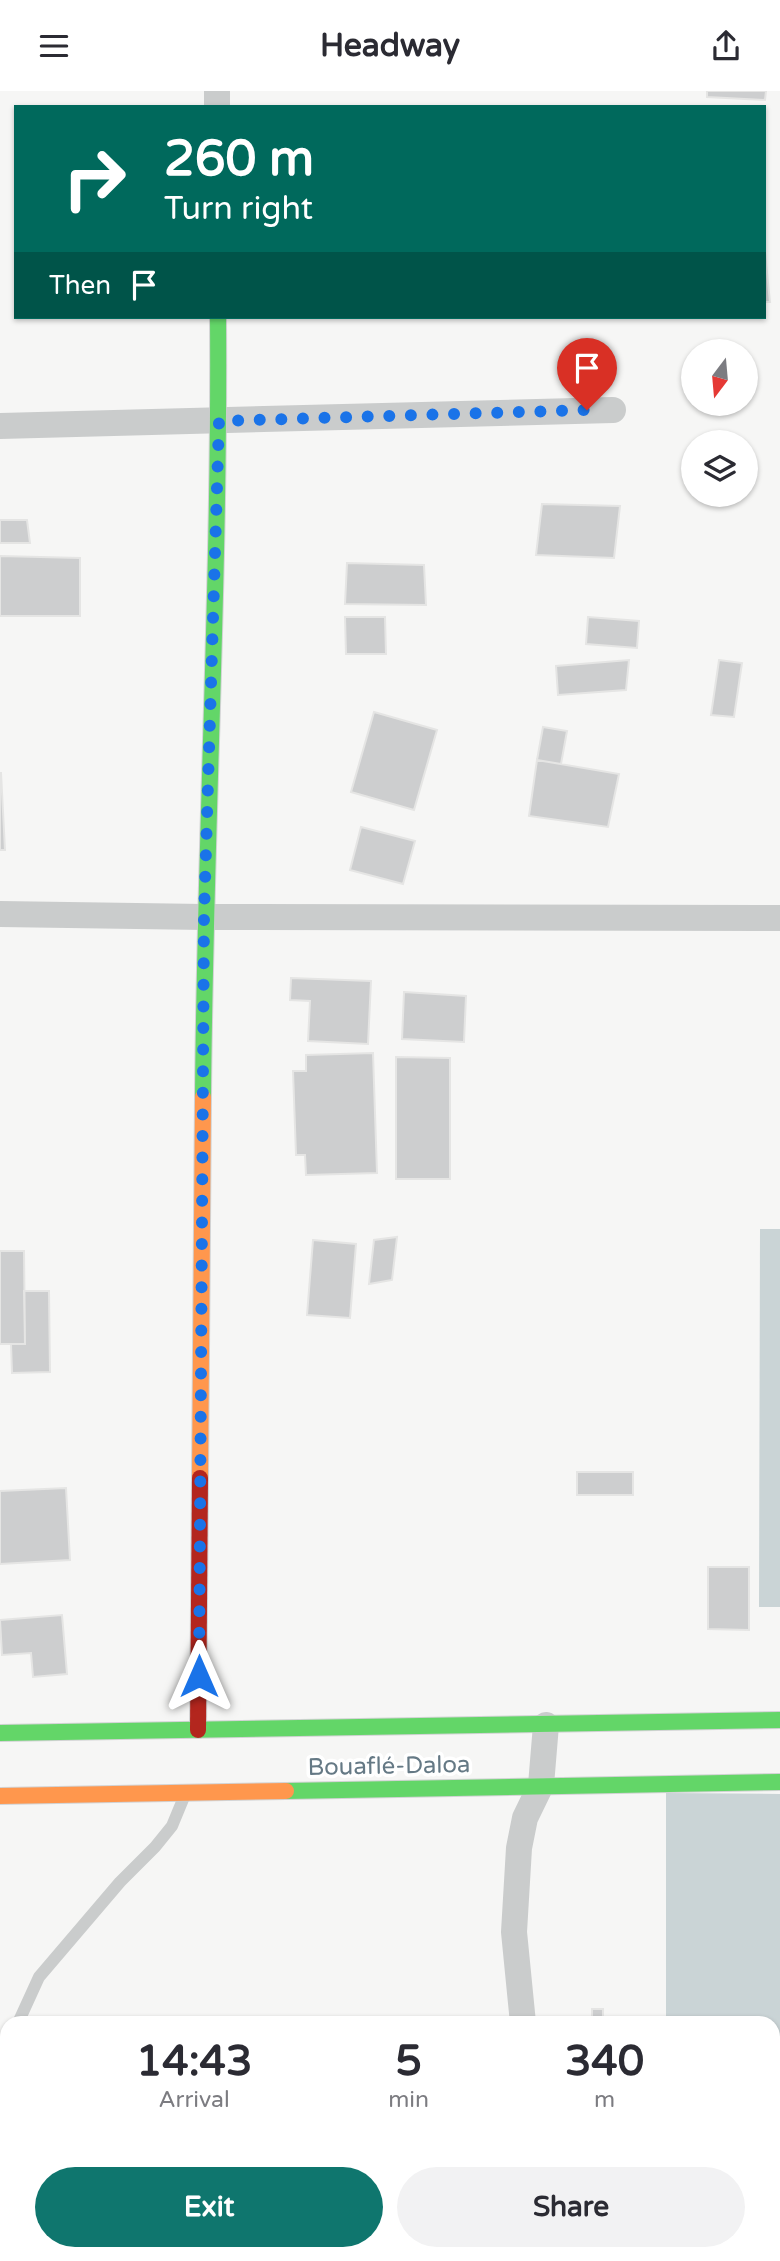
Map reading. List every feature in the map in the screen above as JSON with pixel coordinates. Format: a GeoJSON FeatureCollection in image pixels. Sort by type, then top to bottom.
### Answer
{"type":"FeatureCollection","features":[{"type":"Feature","properties":{"kind":"main road"},"geometry":{"type":"LineString","coordinates":[[198,1730],[204,917],[219,421],[218,319]]}},
{"type":"Feature","properties":{"kind":"main road","name":"Bouaflé-Daloa"},"geometry":{"type":"LineString","coordinates":[[0,1733],[780,1720]]}},
{"type":"Feature","properties":{"kind":"main road","name":"Bouaflé-Daloa"},"geometry":{"type":"LineString","coordinates":[[0,1796],[780,1782]]}},
{"type":"Feature","properties":{"kind":"street"},"geometry":{"type":"LineString","coordinates":[[0,426],[613,410]]}},
{"type":"Feature","properties":{"kind":"street"},"geometry":{"type":"LineString","coordinates":[[0,914],[780,918]]}},
{"type":"Feature","properties":{"kind":"street"},"geometry":{"type":"LineString","coordinates":[[522,2016],[514,1932],[519,1848],[525,1818],[541,1786],[546,1725]]}},
{"type":"Feature","properties":{"kind":"lane"},"geometry":{"type":"LineString","coordinates":[[21,2016],[39,1977],[172,1826],[185,1794]]}},
{"type":"Feature","properties":{"kind":"shaded area"},"geometry":{"type":"Polygon","coordinates":[[[760,1229],[780,1229],[780,1607],[759,1607],[760,1229]]]}},
{"type":"Feature","properties":{"kind":"shaded area"},"geometry":{"type":"Polygon","coordinates":[[[666,1793],[780,1794],[780,2016],[666,2016],[666,1793]]]}},
{"type":"Feature","properties":{"kind":"building"},"geometry":{"type":"Polygon","coordinates":[[[707,91],[766,91],[765,100],[707,97],[707,91]]]}},
{"type":"Feature","properties":{"kind":"building"},"geometry":{"type":"Polygon","coordinates":[[[766,263],[770,302],[766,302],[766,263]]]}},
{"type":"Feature","properties":{"kind":"building"},"geometry":{"type":"Polygon","coordinates":[[[542,504],[620,506],[614,558],[536,555],[542,504]]]}},
{"type":"Feature","properties":{"kind":"building"},"geometry":{"type":"Polygon","coordinates":[[[0,520],[27,520],[30,543],[0,543],[0,520]]]}},
{"type":"Feature","properties":{"kind":"building"},"geometry":{"type":"Polygon","coordinates":[[[0,556],[80,558],[80,616],[0,616],[0,556]]]}},
{"type":"Feature","properties":{"kind":"building"},"geometry":{"type":"Polygon","coordinates":[[[347,563],[424,565],[426,605],[345,604],[347,563]]]}},
{"type":"Feature","properties":{"kind":"building"},"geometry":{"type":"Polygon","coordinates":[[[345,617],[385,617],[386,654],[346,654],[345,617]]]}},
{"type":"Feature","properties":{"kind":"building"},"geometry":{"type":"Polygon","coordinates":[[[588,617],[639,621],[637,648],[586,644],[588,617]]]}},
{"type":"Feature","properties":{"kind":"building"},"geometry":{"type":"Polygon","coordinates":[[[629,660],[626,690],[558,695],[556,666],[629,660]]]}},
{"type":"Feature","properties":{"kind":"building"},"geometry":{"type":"Polygon","coordinates":[[[719,660],[742,663],[734,717],[711,715],[719,660]]]}},
{"type":"Feature","properties":{"kind":"building"},"geometry":{"type":"Polygon","coordinates":[[[374,712],[437,730],[414,810],[351,792],[374,712]]]}},
{"type":"Feature","properties":{"kind":"building"},"geometry":{"type":"Polygon","coordinates":[[[543,727],[567,731],[561,764],[537,760],[543,727]]]}},
{"type":"Feature","properties":{"kind":"building"},"geometry":{"type":"Polygon","coordinates":[[[537,760],[619,774],[608,827],[529,816],[537,760]]]}},
{"type":"Feature","properties":{"kind":"building"},"geometry":{"type":"Polygon","coordinates":[[[1,773],[5,850],[0,850],[1,773]]]}},
{"type":"Feature","properties":{"kind":"building"},"geometry":{"type":"Polygon","coordinates":[[[361,827],[415,841],[403,884],[350,870],[361,827]]]}},
{"type":"Feature","properties":{"kind":"building"},"geometry":{"type":"Polygon","coordinates":[[[291,978],[371,981],[368,1044],[308,1041],[310,1001],[290,1000],[291,978]]]}},
{"type":"Feature","properties":{"kind":"building"},"geometry":{"type":"Polygon","coordinates":[[[404,992],[466,996],[464,1042],[402,1039],[404,992]]]}},
{"type":"Feature","properties":{"kind":"building"},"geometry":{"type":"Polygon","coordinates":[[[373,1053],[377,1173],[306,1175],[305,1155],[296,1155],[293,1071],[306,1071],[306,1055],[373,1053]]]}},
{"type":"Feature","properties":{"kind":"building"},"geometry":{"type":"Polygon","coordinates":[[[396,1057],[450,1058],[450,1179],[396,1179],[396,1057]]]}},
{"type":"Feature","properties":{"kind":"building"},"geometry":{"type":"Polygon","coordinates":[[[397,1237],[392,1280],[369,1284],[374,1240],[397,1237]]]}},
{"type":"Feature","properties":{"kind":"building"},"geometry":{"type":"Polygon","coordinates":[[[313,1240],[356,1244],[350,1318],[307,1315],[313,1240]]]}},
{"type":"Feature","properties":{"kind":"building"},"geometry":{"type":"Polygon","coordinates":[[[0,1251],[24,1251],[25,1344],[0,1344],[0,1251]]]}},
{"type":"Feature","properties":{"kind":"building"},"geometry":{"type":"Polygon","coordinates":[[[24,1291],[49,1291],[50,1372],[12,1373],[11,1344],[25,1344],[24,1291]]]}},
{"type":"Feature","properties":{"kind":"building"},"geometry":{"type":"Polygon","coordinates":[[[577,1472],[633,1472],[633,1495],[577,1495],[577,1472]]]}},
{"type":"Feature","properties":{"kind":"building"},"geometry":{"type":"Polygon","coordinates":[[[66,1488],[70,1560],[0,1564],[0,1491],[66,1488]]]}},
{"type":"Feature","properties":{"kind":"building"},"geometry":{"type":"Polygon","coordinates":[[[708,1567],[749,1567],[749,1630],[708,1629],[708,1567]]]}},
{"type":"Feature","properties":{"kind":"building"},"geometry":{"type":"Polygon","coordinates":[[[62,1615],[67,1674],[33,1677],[31,1653],[2,1655],[0,1620],[62,1615]]]}},
{"type":"Feature","properties":{"kind":"building"},"geometry":{"type":"Polygon","coordinates":[[[592,2009],[603,2009],[603,2016],[592,2016],[592,2009]]]}},
{"type":"Feature","properties":{"kind":"traffic: fast"},"geometry":{"type":"LineString","coordinates":[[203,1097],[217,512],[218,319]]}},
{"type":"Feature","properties":{"kind":"traffic: fast"},"geometry":{"type":"LineString","coordinates":[[0,1733],[780,1720]]}},
{"type":"Feature","properties":{"kind":"traffic: fast"},"geometry":{"type":"LineString","coordinates":[[286,1791],[780,1782]]}},
{"type":"Feature","properties":{"kind":"traffic: slow"},"geometry":{"type":"LineString","coordinates":[[200,1478],[203,1097]]}},
{"type":"Feature","properties":{"kind":"traffic: slow"},"geometry":{"type":"LineString","coordinates":[[0,1796],[286,1791]]}},
{"type":"Feature","properties":{"kind":"traffic: jam"},"geometry":{"type":"LineString","coordinates":[[198,1730],[200,1478]]}},
{"type":"Feature","properties":{"kind":"route"},"geometry":{"type":"LineString","coordinates":[[199,1676],[204,917],[219,421],[587,410]]}}]}
